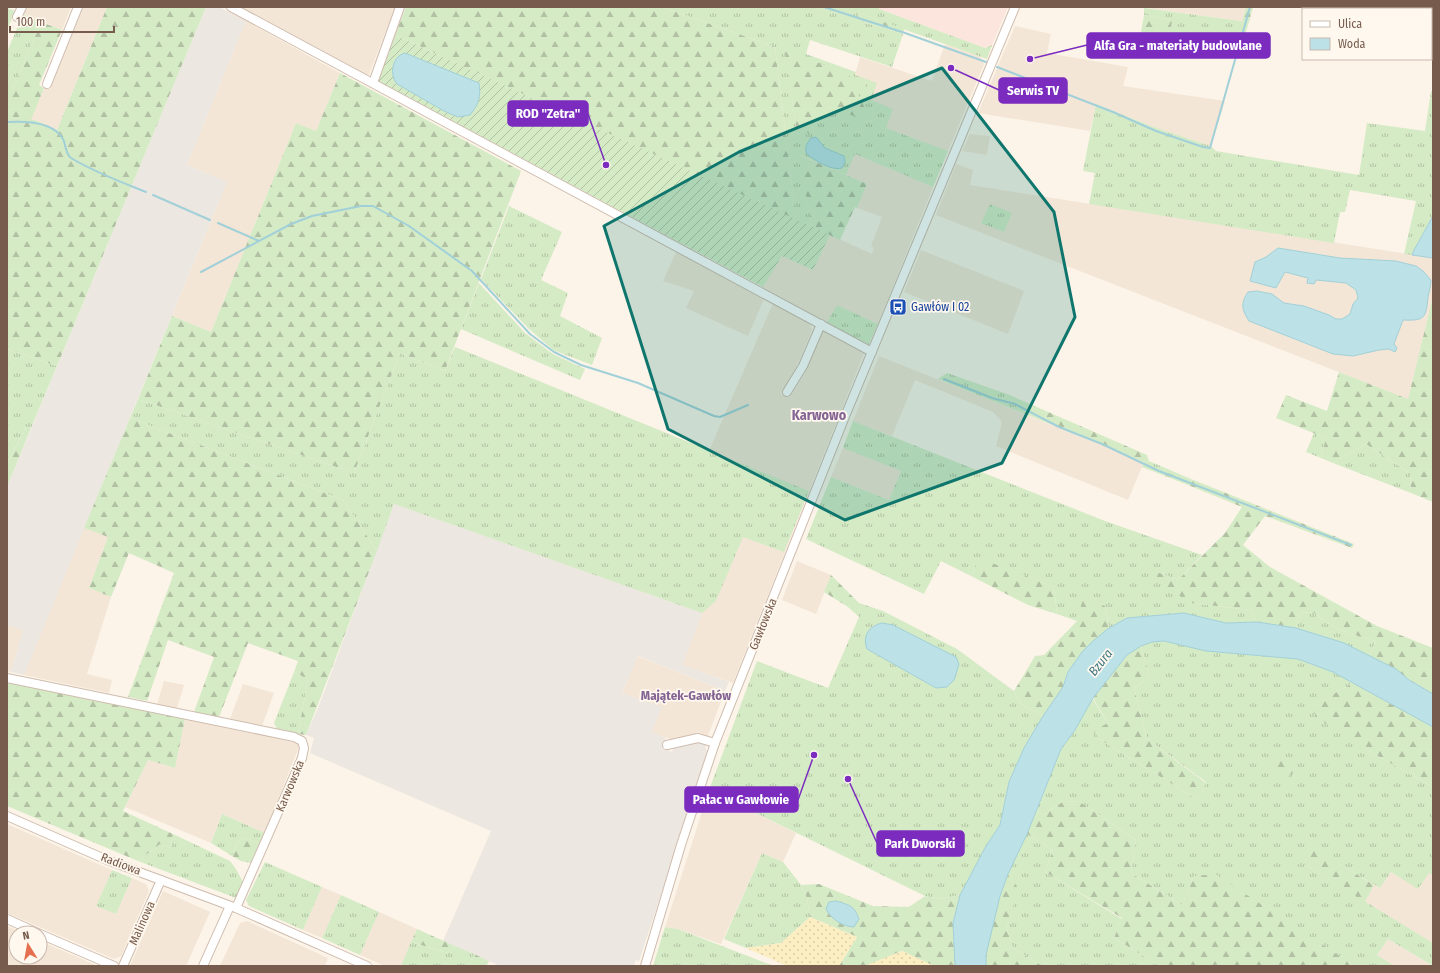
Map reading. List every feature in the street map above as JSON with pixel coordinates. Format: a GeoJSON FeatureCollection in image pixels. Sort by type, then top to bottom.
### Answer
{"type":"FeatureCollection","features":[{"type":"Feature","properties":{"kind":"street"},"geometry":{"type":"LineString","coordinates":[[17,17],[22,7]]}},
{"type":"Feature","properties":{"kind":"street"},"geometry":{"type":"LineString","coordinates":[[47,84],[78,7]]}},
{"type":"Feature","properties":{"kind":"street"},"geometry":{"type":"LineString","coordinates":[[231,7],[872,352]]}},
{"type":"Feature","properties":{"kind":"street"},"geometry":{"type":"LineString","coordinates":[[373,83],[400,7]]}},
{"type":"Feature","properties":{"kind":"street","name":"Gawłowska"},"geometry":{"type":"LineString","coordinates":[[645,966],[681,844],[715,743],[898,288],[1016,7]]}},
{"type":"Feature","properties":{"kind":"street"},"geometry":{"type":"LineString","coordinates":[[787,392],[803,366],[820,324]]}},
{"type":"Feature","properties":{"kind":"street","name":"Karwowska"},"geometry":{"type":"LineString","coordinates":[[7,678],[294,737],[302,741],[304,748],[302,758],[233,907]]}},
{"type":"Feature","properties":{"kind":"street"},"geometry":{"type":"LineString","coordinates":[[667,744],[698,738],[715,743]]}},
{"type":"Feature","properties":{"kind":"street","name":"Radiowa"},"geometry":{"type":"LineString","coordinates":[[7,816],[107,860],[233,907]]}},
{"type":"Feature","properties":{"kind":"street","name":"Malinowa"},"geometry":{"type":"LineString","coordinates":[[123,966],[161,880]]}},
{"type":"Feature","properties":{"kind":"street"},"geometry":{"type":"LineString","coordinates":[[203,966],[233,907],[368,966]]}},
{"type":"Feature","properties":{"kind":"street"},"geometry":{"type":"LineString","coordinates":[[7,919],[21,925]]}},
{"type":"Feature","properties":{"kind":"street"},"geometry":{"type":"LineString","coordinates":[[48,937],[114,966]]}},
{"type":"Feature","properties":{"kind":"highlighted area"},"geometry":{"type":"Polygon","coordinates":[[[942,68],[1054,212],[1075,317],[1002,463],[845,520],[668,429],[604,226],[739,152],[942,68]]]}},
{"type":"Feature","properties":{"kind":"shaded area"},"geometry":{"type":"Polygon","coordinates":[[[26,7],[71,7],[62,30],[23,14],[26,7]]]}},
{"type":"Feature","properties":{"kind":"shaded area"},"geometry":{"type":"Polygon","coordinates":[[[82,7],[107,7],[57,130],[35,120],[30,121],[44,88],[50,89],[82,7]]]}},
{"type":"Feature","properties":{"kind":"shaded area"},"geometry":{"type":"Polygon","coordinates":[[[206,7],[219,7],[246,21],[187,165],[227,182],[24,675],[11,672],[23,630],[7,625],[7,487],[206,7]]]}},
{"type":"Feature","properties":{"kind":"shaded area"},"geometry":{"type":"Polygon","coordinates":[[[236,7],[395,7],[368,77],[236,7]]]}},
{"type":"Feature","properties":{"kind":"shaded area"},"geometry":{"type":"Polygon","coordinates":[[[879,7],[1008,7],[992,45],[985,48],[879,9],[879,7]]]}},
{"type":"Feature","properties":{"kind":"shaded area"},"geometry":{"type":"Polygon","coordinates":[[[1138,7],[1246,7],[1242,21],[1138,7]]]}},
{"type":"Feature","properties":{"kind":"shaded area"},"geometry":{"type":"Polygon","coordinates":[[[246,21],[340,73],[316,131],[296,123],[211,332],[172,316],[227,182],[187,165],[246,21]]]}},
{"type":"Feature","properties":{"kind":"shaded area"},"geometry":{"type":"Polygon","coordinates":[[[1015,26],[1051,34],[1047,53],[1128,67],[1123,86],[1225,101],[1211,146],[1151,126],[1096,104],[1090,131],[978,113],[1015,26]]]}},
{"type":"Feature","properties":{"kind":"shaded area"},"geometry":{"type":"Polygon","coordinates":[[[945,44],[981,57],[984,64],[948,151],[886,128],[855,75],[860,57],[932,81],[945,44]]]}},
{"type":"Feature","properties":{"kind":"shaded area"},"geometry":{"type":"Polygon","coordinates":[[[970,134],[990,136],[987,155],[962,151],[970,134]]]}},
{"type":"Feature","properties":{"kind":"shaded area"},"geometry":{"type":"Polygon","coordinates":[[[855,154],[933,187],[878,324],[837,305],[827,322],[763,287],[782,256],[813,270],[830,235],[872,254],[874,248],[871,246],[882,217],[857,208],[867,184],[846,175],[855,154]]]}},
{"type":"Feature","properties":{"kind":"shaded area"},"geometry":{"type":"Polygon","coordinates":[[[956,164],[973,170],[970,185],[1433,258],[1433,296],[1408,399],[936,215],[956,164]]]}},
{"type":"Feature","properties":{"kind":"shaded area"},"geometry":{"type":"Polygon","coordinates":[[[921,250],[1024,291],[1008,334],[904,292],[921,250]]]}},
{"type":"Feature","properties":{"kind":"shaded area"},"geometry":{"type":"Polygon","coordinates":[[[676,252],[707,267],[764,299],[748,336],[686,308],[694,291],[663,281],[676,252]]]}},
{"type":"Feature","properties":{"kind":"shaded area"},"geometry":{"type":"Polygon","coordinates":[[[773,303],[810,324],[812,330],[795,370],[781,394],[790,397],[804,375],[823,329],[864,353],[733,683],[682,665],[702,613],[394,504],[455,347],[709,451],[773,303]]]}},
{"type":"Feature","properties":{"kind":"shaded area"},"geometry":{"type":"Polygon","coordinates":[[[879,356],[1144,462],[1128,500],[996,446],[1002,422],[993,412],[915,380],[892,436],[853,421],[879,356]]]}},
{"type":"Feature","properties":{"kind":"shaded area"},"geometry":{"type":"Polygon","coordinates":[[[843,448],[901,471],[889,500],[831,477],[843,448]]]}},
{"type":"Feature","properties":{"kind":"shaded area"},"geometry":{"type":"Polygon","coordinates":[[[394,504],[702,613],[683,665],[729,682],[725,691],[638,656],[622,693],[662,707],[652,732],[666,738],[663,748],[672,752],[674,747],[690,743],[695,744],[696,741],[706,744],[705,747],[708,753],[639,961],[636,960],[634,966],[500,966],[443,941],[491,831],[310,753],[314,738],[306,735],[320,703],[394,504]]]}},
{"type":"Feature","properties":{"kind":"shaded area"},"geometry":{"type":"Polygon","coordinates":[[[84,528],[108,537],[89,588],[111,597],[87,674],[112,680],[109,693],[24,675],[84,528]]]}},
{"type":"Feature","properties":{"kind":"shaded area"},"geometry":{"type":"Polygon","coordinates":[[[797,561],[831,575],[816,614],[782,600],[797,561]]]}},
{"type":"Feature","properties":{"kind":"shaded area"},"geometry":{"type":"Polygon","coordinates":[[[7,625],[23,630],[11,672],[7,671],[7,625]]]}},
{"type":"Feature","properties":{"kind":"shaded area"},"geometry":{"type":"Polygon","coordinates":[[[637,656],[725,691],[708,736],[697,732],[695,735],[676,741],[652,733],[622,694],[637,656]]]}},
{"type":"Feature","properties":{"kind":"shaded area"},"geometry":{"type":"Polygon","coordinates":[[[164,681],[184,685],[177,708],[157,704],[164,681]]]}},
{"type":"Feature","properties":{"kind":"shaded area"},"geometry":{"type":"Polygon","coordinates":[[[243,684],[274,693],[262,726],[230,719],[243,684]]]}},
{"type":"Feature","properties":{"kind":"shaded area"},"geometry":{"type":"Polygon","coordinates":[[[185,719],[300,744],[265,833],[222,814],[211,843],[125,807],[148,760],[175,768],[185,719]]]}},
{"type":"Feature","properties":{"kind":"shaded area"},"geometry":{"type":"Polygon","coordinates":[[[709,790],[796,833],[783,862],[762,853],[721,944],[678,929],[665,927],[709,790]]]}},
{"type":"Feature","properties":{"kind":"shaded area"},"geometry":{"type":"Polygon","coordinates":[[[7,824],[112,870],[97,905],[116,914],[132,878],[146,884],[149,891],[121,956],[114,959],[48,931],[48,925],[35,925],[7,913],[7,824]]]}},
{"type":"Feature","properties":{"kind":"shaded area"},"geometry":{"type":"Polygon","coordinates":[[[1391,872],[1418,888],[1429,872],[1433,875],[1433,943],[1365,902],[1374,885],[1380,888],[1391,872]]]}},
{"type":"Feature","properties":{"kind":"shaded area"},"geometry":{"type":"Polygon","coordinates":[[[322,887],[341,895],[322,938],[303,930],[322,887]]]}},
{"type":"Feature","properties":{"kind":"shaded area"},"geometry":{"type":"Polygon","coordinates":[[[163,891],[210,912],[186,966],[130,966],[163,891]]]}},
{"type":"Feature","properties":{"kind":"shaded area"},"geometry":{"type":"Polygon","coordinates":[[[379,912],[417,929],[401,966],[385,966],[360,955],[379,912]]]}},
{"type":"Feature","properties":{"kind":"shaded area"},"geometry":{"type":"Polygon","coordinates":[[[247,921],[328,958],[325,966],[220,966],[240,923],[247,921]]]}},
{"type":"Feature","properties":{"kind":"shaded area"},"geometry":{"type":"Polygon","coordinates":[[[7,926],[8,965],[48,965],[48,944],[98,966],[7,966],[7,926]]]}},
{"type":"Feature","properties":{"kind":"shaded area"},"geometry":{"type":"Polygon","coordinates":[[[1388,939],[1432,966],[1395,966],[1377,955],[1388,939]]]}},
{"type":"Feature","properties":{"kind":"green space"},"geometry":{"type":"Polygon","coordinates":[[[107,7],[206,7],[57,366],[7,349],[7,84],[14,87],[41,22],[62,30],[39,85],[44,88],[31,120],[35,120],[57,130],[107,7]]]}},
{"type":"Feature","properties":{"kind":"green space"},"geometry":{"type":"Polygon","coordinates":[[[406,7],[662,7],[775,47],[796,220],[395,35],[406,7]]]}},
{"type":"Feature","properties":{"kind":"green space"},"geometry":{"type":"Polygon","coordinates":[[[662,7],[814,7],[837,14],[836,7],[879,7],[879,9],[985,48],[992,45],[987,59],[858,13],[860,21],[903,34],[892,67],[810,40],[806,54],[856,72],[855,75],[864,78],[872,97],[871,100],[893,109],[886,128],[948,151],[933,187],[855,154],[846,175],[800,155],[812,227],[796,220],[775,47],[662,7]],[[786,51],[796,128],[830,107],[872,122],[786,51]]]}},
{"type":"Feature","properties":{"kind":"green space"},"geometry":{"type":"Polygon","coordinates":[[[814,7],[836,7],[837,14],[814,7]]]}},
{"type":"Feature","properties":{"kind":"green space"},"geometry":{"type":"Polygon","coordinates":[[[1246,7],[1253,7],[1249,22],[1242,21],[1246,7]]]}},
{"type":"Feature","properties":{"kind":"green space"},"geometry":{"type":"Polygon","coordinates":[[[7,8],[15,11],[7,30],[7,8]]]}},
{"type":"Feature","properties":{"kind":"green space"},"geometry":{"type":"Polygon","coordinates":[[[1144,8],[1249,22],[1238,58],[1140,44],[1141,32],[1153,35],[1159,28],[1170,28],[1171,20],[1144,15],[1144,8]]]}},
{"type":"Feature","properties":{"kind":"green space"},"geometry":{"type":"Polygon","coordinates":[[[858,13],[904,29],[903,34],[860,21],[858,13]]]}},
{"type":"Feature","properties":{"kind":"green space"},"geometry":{"type":"Polygon","coordinates":[[[23,14],[41,22],[14,87],[7,84],[7,52],[23,14]]]}},
{"type":"Feature","properties":{"kind":"green space"},"geometry":{"type":"Polygon","coordinates":[[[1144,15],[1172,20],[1171,28],[1159,28],[1153,35],[1141,32],[1144,15]]]}},
{"type":"Feature","properties":{"kind":"green space"},"geometry":{"type":"Polygon","coordinates":[[[395,35],[830,235],[813,270],[782,256],[763,287],[377,81],[395,35]]]}},
{"type":"Feature","properties":{"kind":"green space"},"geometry":{"type":"Polygon","coordinates":[[[785,51],[848,73],[872,123],[830,107],[817,116],[815,129],[810,134],[796,128],[785,51]]]}},
{"type":"Feature","properties":{"kind":"green space"},"geometry":{"type":"Polygon","coordinates":[[[340,73],[521,171],[445,371],[400,353],[354,473],[138,399],[172,316],[211,332],[296,123],[316,131],[340,73]]]}},
{"type":"Feature","properties":{"kind":"green space"},"geometry":{"type":"Polygon","coordinates":[[[864,78],[877,83],[872,97],[864,78]]]}},
{"type":"Feature","properties":{"kind":"green space"},"geometry":{"type":"Polygon","coordinates":[[[1431,91],[1433,91],[1433,216],[1412,255],[1404,254],[1416,201],[1350,190],[1345,212],[1340,212],[1334,243],[1089,204],[1095,173],[1083,171],[1096,104],[1151,126],[1211,146],[1216,151],[1359,175],[1367,123],[1425,131],[1431,91]]]}},
{"type":"Feature","properties":{"kind":"green space"},"geometry":{"type":"Polygon","coordinates":[[[799,155],[867,184],[857,208],[855,207],[840,240],[812,227],[799,155]]]}},
{"type":"Feature","properties":{"kind":"green space"},"geometry":{"type":"Polygon","coordinates":[[[990,204],[1012,213],[1004,232],[981,223],[990,204]]]}},
{"type":"Feature","properties":{"kind":"green space"},"geometry":{"type":"Polygon","coordinates":[[[509,206],[562,232],[541,280],[568,293],[560,316],[602,338],[592,365],[553,350],[528,328],[481,279],[509,206]]]}},
{"type":"Feature","properties":{"kind":"green space"},"geometry":{"type":"Polygon","coordinates":[[[479,283],[525,333],[553,354],[585,369],[580,380],[461,329],[479,283]]]}},
{"type":"Feature","properties":{"kind":"green space"},"geometry":{"type":"Polygon","coordinates":[[[1433,296],[1433,502],[1411,493],[1410,473],[1366,444],[1333,463],[1321,458],[1326,438],[1276,418],[1286,395],[1327,411],[1339,372],[1408,399],[1433,296]]]}},
{"type":"Feature","properties":{"kind":"green space"},"geometry":{"type":"Polygon","coordinates":[[[837,305],[878,324],[869,344],[863,343],[827,322],[837,305]]]}},
{"type":"Feature","properties":{"kind":"green space"},"geometry":{"type":"Polygon","coordinates":[[[455,347],[809,491],[784,552],[743,537],[716,601],[702,613],[394,504],[377,551],[343,500],[130,418],[138,399],[354,473],[400,353],[445,371],[455,347]]]}},
{"type":"Feature","properties":{"kind":"green space"},"geometry":{"type":"Polygon","coordinates":[[[7,349],[57,366],[31,428],[26,427],[7,464],[7,349]]]}},
{"type":"Feature","properties":{"kind":"green space"},"geometry":{"type":"Polygon","coordinates":[[[947,373],[1007,394],[1046,411],[1045,422],[938,379],[947,373]]]}},
{"type":"Feature","properties":{"kind":"green space"},"geometry":{"type":"Polygon","coordinates":[[[1046,411],[1147,455],[1149,461],[1144,462],[1045,422],[1046,411]]]}},
{"type":"Feature","properties":{"kind":"green space"},"geometry":{"type":"Polygon","coordinates":[[[130,418],[343,500],[377,551],[306,735],[298,734],[308,679],[294,672],[298,661],[248,643],[219,717],[194,712],[214,657],[168,640],[147,701],[128,697],[174,573],[129,553],[111,597],[89,588],[108,537],[84,528],[130,418]]]}},
{"type":"Feature","properties":{"kind":"green space"},"geometry":{"type":"Polygon","coordinates":[[[853,421],[1105,521],[1202,555],[1178,580],[1157,572],[1190,603],[1251,610],[1257,622],[1226,623],[1184,613],[1127,618],[1109,628],[1105,606],[1077,621],[1057,614],[1054,587],[979,559],[971,576],[941,561],[924,594],[806,539],[831,477],[889,500],[901,471],[843,448],[853,421]]]}},
{"type":"Feature","properties":{"kind":"green space"},"geometry":{"type":"Polygon","coordinates":[[[26,427],[31,428],[7,487],[7,464],[26,427]]]}},
{"type":"Feature","properties":{"kind":"green space"},"geometry":{"type":"Polygon","coordinates":[[[1314,433],[1326,438],[1321,458],[1306,452],[1314,433]]]}},
{"type":"Feature","properties":{"kind":"green space"},"geometry":{"type":"Polygon","coordinates":[[[1366,444],[1410,473],[1411,493],[1333,463],[1366,444]]]}},
{"type":"Feature","properties":{"kind":"green space"},"geometry":{"type":"Polygon","coordinates":[[[1149,461],[1191,479],[1188,485],[1142,467],[1144,462],[1149,461]]]}},
{"type":"Feature","properties":{"kind":"green space"},"geometry":{"type":"Polygon","coordinates":[[[1191,479],[1354,544],[1352,548],[1265,516],[1243,545],[1270,567],[1377,626],[1433,648],[1433,694],[1409,680],[1396,669],[1369,656],[1376,641],[1343,631],[1328,623],[1313,612],[1299,613],[1296,628],[1257,622],[1251,610],[1190,603],[1157,580],[1157,572],[1178,580],[1225,533],[1242,507],[1188,485],[1191,479]]]}},
{"type":"Feature","properties":{"kind":"green space"},"geometry":{"type":"Polygon","coordinates":[[[979,558],[1054,587],[1057,614],[1028,605],[971,576],[979,558]]]}},
{"type":"Feature","properties":{"kind":"green space"},"geometry":{"type":"Polygon","coordinates":[[[831,575],[859,603],[859,617],[848,607],[824,592],[831,575]]]}},
{"type":"Feature","properties":{"kind":"green space"},"geometry":{"type":"Polygon","coordinates":[[[1083,598],[1105,606],[1109,628],[1093,641],[1068,672],[1063,687],[1043,716],[1021,704],[1014,691],[1035,656],[1044,655],[1077,621],[1083,598]]]}},
{"type":"Feature","properties":{"kind":"green space"},"geometry":{"type":"Polygon","coordinates":[[[859,603],[883,611],[957,649],[1014,691],[1021,704],[1043,716],[1024,748],[1009,782],[1000,825],[986,846],[960,895],[940,899],[925,896],[709,790],[757,661],[828,688],[859,617],[859,603]]]}},
{"type":"Feature","properties":{"kind":"green space"},"geometry":{"type":"Polygon","coordinates":[[[1313,612],[1328,623],[1343,631],[1376,641],[1369,656],[1344,643],[1296,628],[1299,613],[1313,612]]]}},
{"type":"Feature","properties":{"kind":"green space"},"geometry":{"type":"Polygon","coordinates":[[[1164,641],[1206,651],[1298,659],[1333,672],[1353,683],[1313,706],[1367,750],[1433,787],[1433,875],[1429,873],[1418,889],[1391,872],[1380,888],[1313,849],[1304,864],[1433,943],[1433,966],[1388,939],[1377,955],[1395,966],[1352,966],[1353,965],[1194,876],[1182,905],[1131,873],[1136,840],[1080,802],[1064,801],[1043,815],[1037,810],[1061,749],[1075,730],[1092,698],[1108,723],[1099,739],[1198,800],[1206,782],[1147,739],[1134,688],[1150,677],[1141,646],[1152,642],[1164,641]]]}},
{"type":"Feature","properties":{"kind":"green space"},"geometry":{"type":"Polygon","coordinates":[[[1141,646],[1150,677],[1134,688],[1147,739],[1206,783],[1198,800],[1099,739],[1093,731],[1108,723],[1093,698],[1127,655],[1141,646]]]}},
{"type":"Feature","properties":{"kind":"green space"},"geometry":{"type":"Polygon","coordinates":[[[294,672],[308,679],[298,734],[277,729],[274,723],[294,672]]]}},
{"type":"Feature","properties":{"kind":"green space"},"geometry":{"type":"Polygon","coordinates":[[[7,681],[185,719],[175,768],[148,760],[123,811],[173,834],[171,848],[160,844],[138,861],[7,806],[7,681]]]}},
{"type":"Feature","properties":{"kind":"green space"},"geometry":{"type":"Polygon","coordinates":[[[1353,683],[1433,727],[1433,787],[1367,750],[1316,717],[1312,706],[1353,683]]]}},
{"type":"Feature","properties":{"kind":"green space"},"geometry":{"type":"Polygon","coordinates":[[[1274,752],[1298,769],[1283,781],[1270,771],[1274,752]]]}},
{"type":"Feature","properties":{"kind":"green space"},"geometry":{"type":"Polygon","coordinates":[[[1064,801],[1080,802],[1136,840],[1131,873],[1182,905],[1194,876],[1215,874],[1353,965],[1160,966],[1114,938],[1122,918],[1045,872],[1053,850],[1027,834],[1037,810],[1043,815],[1064,801]]]}},
{"type":"Feature","properties":{"kind":"green space"},"geometry":{"type":"Polygon","coordinates":[[[222,814],[265,833],[259,844],[247,838],[238,841],[232,856],[211,843],[222,814]]]}},
{"type":"Feature","properties":{"kind":"green space"},"geometry":{"type":"Polygon","coordinates":[[[173,834],[230,861],[243,882],[236,898],[138,861],[160,844],[171,848],[173,834]]]}},
{"type":"Feature","properties":{"kind":"green space"},"geometry":{"type":"Polygon","coordinates":[[[1027,834],[1053,850],[1045,872],[1122,919],[1114,938],[1160,966],[1042,966],[1013,948],[1007,929],[1017,888],[1008,874],[1027,834]]]}},
{"type":"Feature","properties":{"kind":"green space"},"geometry":{"type":"Polygon","coordinates":[[[247,838],[259,844],[251,863],[241,861],[232,856],[238,841],[247,838]]]}},
{"type":"Feature","properties":{"kind":"green space"},"geometry":{"type":"Polygon","coordinates":[[[1313,848],[1374,885],[1365,902],[1304,864],[1313,848]]]}},
{"type":"Feature","properties":{"kind":"green space"},"geometry":{"type":"Polygon","coordinates":[[[762,853],[783,862],[801,885],[807,898],[810,917],[781,943],[746,948],[724,939],[762,853]]]}},
{"type":"Feature","properties":{"kind":"green space"},"geometry":{"type":"Polygon","coordinates":[[[265,862],[322,887],[303,930],[249,906],[246,900],[265,862]]]}},
{"type":"Feature","properties":{"kind":"green space"},"geometry":{"type":"Polygon","coordinates":[[[112,870],[132,878],[116,914],[96,906],[112,870]]]}},
{"type":"Feature","properties":{"kind":"green space"},"geometry":{"type":"Polygon","coordinates":[[[1008,874],[1018,888],[1007,929],[1013,948],[1042,966],[986,966],[986,955],[990,931],[996,907],[1008,874]]]}},
{"type":"Feature","properties":{"kind":"green space"},"geometry":{"type":"Polygon","coordinates":[[[819,884],[873,906],[909,907],[925,896],[940,899],[960,895],[953,923],[955,966],[934,966],[902,951],[866,966],[839,966],[857,937],[810,917],[807,898],[801,885],[819,884]]]}},
{"type":"Feature","properties":{"kind":"green space"},"geometry":{"type":"Polygon","coordinates":[[[341,895],[379,912],[360,955],[322,938],[341,895]]]}},
{"type":"Feature","properties":{"kind":"green space"},"geometry":{"type":"Polygon","coordinates":[[[665,927],[678,929],[774,966],[653,966],[665,927]]]}},
{"type":"Feature","properties":{"kind":"green space"},"geometry":{"type":"Polygon","coordinates":[[[417,929],[455,946],[448,953],[411,942],[417,929]]]}},
{"type":"Feature","properties":{"kind":"green space"},"geometry":{"type":"Polygon","coordinates":[[[411,942],[448,953],[455,946],[474,954],[469,966],[401,966],[411,942]]]}},
{"type":"Feature","properties":{"kind":"green space"},"geometry":{"type":"Polygon","coordinates":[[[474,954],[489,961],[486,966],[469,966],[474,954]]]}},
{"type":"Feature","properties":{"kind":"sand"},"geometry":{"type":"Polygon","coordinates":[[[810,917],[857,937],[839,966],[787,966],[746,948],[781,943],[810,917]]]}},
{"type":"Feature","properties":{"kind":"sand"},"geometry":{"type":"Polygon","coordinates":[[[902,951],[934,966],[866,966],[869,964],[902,951]]]}},
{"type":"Feature","properties":{"kind":"water"},"geometry":{"type":"Polygon","coordinates":[[[405,53],[479,83],[479,100],[470,115],[458,117],[444,111],[397,84],[393,76],[393,66],[397,58],[405,53]]]}},
{"type":"Feature","properties":{"kind":"water"},"geometry":{"type":"Polygon","coordinates":[[[816,137],[825,148],[844,156],[845,162],[842,168],[838,169],[829,167],[814,160],[807,154],[807,144],[811,138],[816,137]]]}},
{"type":"Feature","properties":{"kind":"water"},"geometry":{"type":"Polygon","coordinates":[[[1433,216],[1433,258],[1412,255],[1414,250],[1433,216]]]}},
{"type":"Feature","properties":{"kind":"water"},"geometry":{"type":"Polygon","coordinates":[[[1278,248],[1340,258],[1396,261],[1416,266],[1431,280],[1425,314],[1420,319],[1403,320],[1394,344],[1397,348],[1395,352],[1389,349],[1353,356],[1333,354],[1249,321],[1243,307],[1244,300],[1248,292],[1257,291],[1272,294],[1284,303],[1304,306],[1336,319],[1342,319],[1350,314],[1353,304],[1358,298],[1356,290],[1346,283],[1316,280],[1314,284],[1307,283],[1308,278],[1285,272],[1276,288],[1250,281],[1255,262],[1266,257],[1278,248]]]}},
{"type":"Feature","properties":{"kind":"water","name":"Bzura"},"geometry":{"type":"Polygon","coordinates":[[[1184,613],[1226,623],[1257,622],[1296,628],[1344,643],[1396,669],[1409,680],[1433,694],[1433,727],[1333,672],[1298,659],[1206,651],[1164,641],[1152,642],[1141,646],[1127,655],[1093,698],[1075,730],[1061,749],[1000,896],[986,955],[986,966],[955,966],[953,923],[960,895],[986,846],[1000,825],[1009,782],[1024,748],[1043,716],[1063,687],[1068,672],[1082,652],[1093,641],[1109,628],[1127,618],[1184,613]]]}},
{"type":"Feature","properties":{"kind":"water"},"geometry":{"type":"Polygon","coordinates":[[[882,623],[893,625],[956,657],[959,664],[954,680],[947,687],[936,688],[867,649],[865,640],[868,632],[873,626],[882,623]]]}},
{"type":"Feature","properties":{"kind":"water"},"geometry":{"type":"Polygon","coordinates":[[[836,901],[853,908],[859,919],[854,927],[842,924],[828,913],[826,909],[829,902],[836,901]]]}},
{"type":"Feature","properties":{"kind":"waterway"},"geometry":{"type":"LineString","coordinates":[[824,7],[905,33],[986,62]]}},
{"type":"Feature","properties":{"kind":"waterway"},"geometry":{"type":"LineString","coordinates":[[997,67],[1113,112],[1156,131],[1210,148],[1250,7]]}},
{"type":"Feature","properties":{"kind":"waterway"},"geometry":{"type":"LineString","coordinates":[[7,122],[30,122],[45,125],[58,133],[63,139],[68,154],[71,158],[117,181],[146,192]]}},
{"type":"Feature","properties":{"kind":"waterway"},"geometry":{"type":"LineString","coordinates":[[153,195],[210,220]]}},
{"type":"Feature","properties":{"kind":"waterway"},"geometry":{"type":"LineString","coordinates":[[201,272],[291,224],[312,216],[361,206],[373,206],[409,226],[472,271],[530,334],[554,352],[581,365],[638,383],[714,416],[720,417],[748,405]]}},
{"type":"Feature","properties":{"kind":"waterway"},"geometry":{"type":"LineString","coordinates":[[218,223],[259,241]]}},
{"type":"Feature","properties":{"kind":"waterway"},"geometry":{"type":"LineString","coordinates":[[944,379],[992,398],[1015,404],[1059,427],[1102,444],[1159,471],[1351,545]]}},
{"type":"Feature","properties":{"kind":"place","name":"Alfa Gra - materiały budowlane"},"geometry":{"type":"Point","coordinates":[1030,59]}},
{"type":"Feature","properties":{"kind":"place","name":"Serwis TV"},"geometry":{"type":"Point","coordinates":[951,68]}},
{"type":"Feature","properties":{"kind":"place","name":"ROD \"Zetra\""},"geometry":{"type":"Point","coordinates":[606,165]}},
{"type":"Feature","properties":{"kind":"place","name":"Gawłów I 02"},"geometry":{"type":"Point","coordinates":[898,307]}},
{"type":"Feature","properties":{"kind":"place","name":"Pałac w Gawłowie"},"geometry":{"type":"Point","coordinates":[814,755]}},
{"type":"Feature","properties":{"kind":"place","name":"Park Dworski"},"geometry":{"type":"Point","coordinates":[848,779]}},
{"type":"Feature","properties":{"kind":"district","name":"Karwowo"},"geometry":{"type":"Point","coordinates":[819,415]}},
{"type":"Feature","properties":{"kind":"district","name":"Majątek-Gawłów"},"geometry":{"type":"Point","coordinates":[686,695]}}]}
